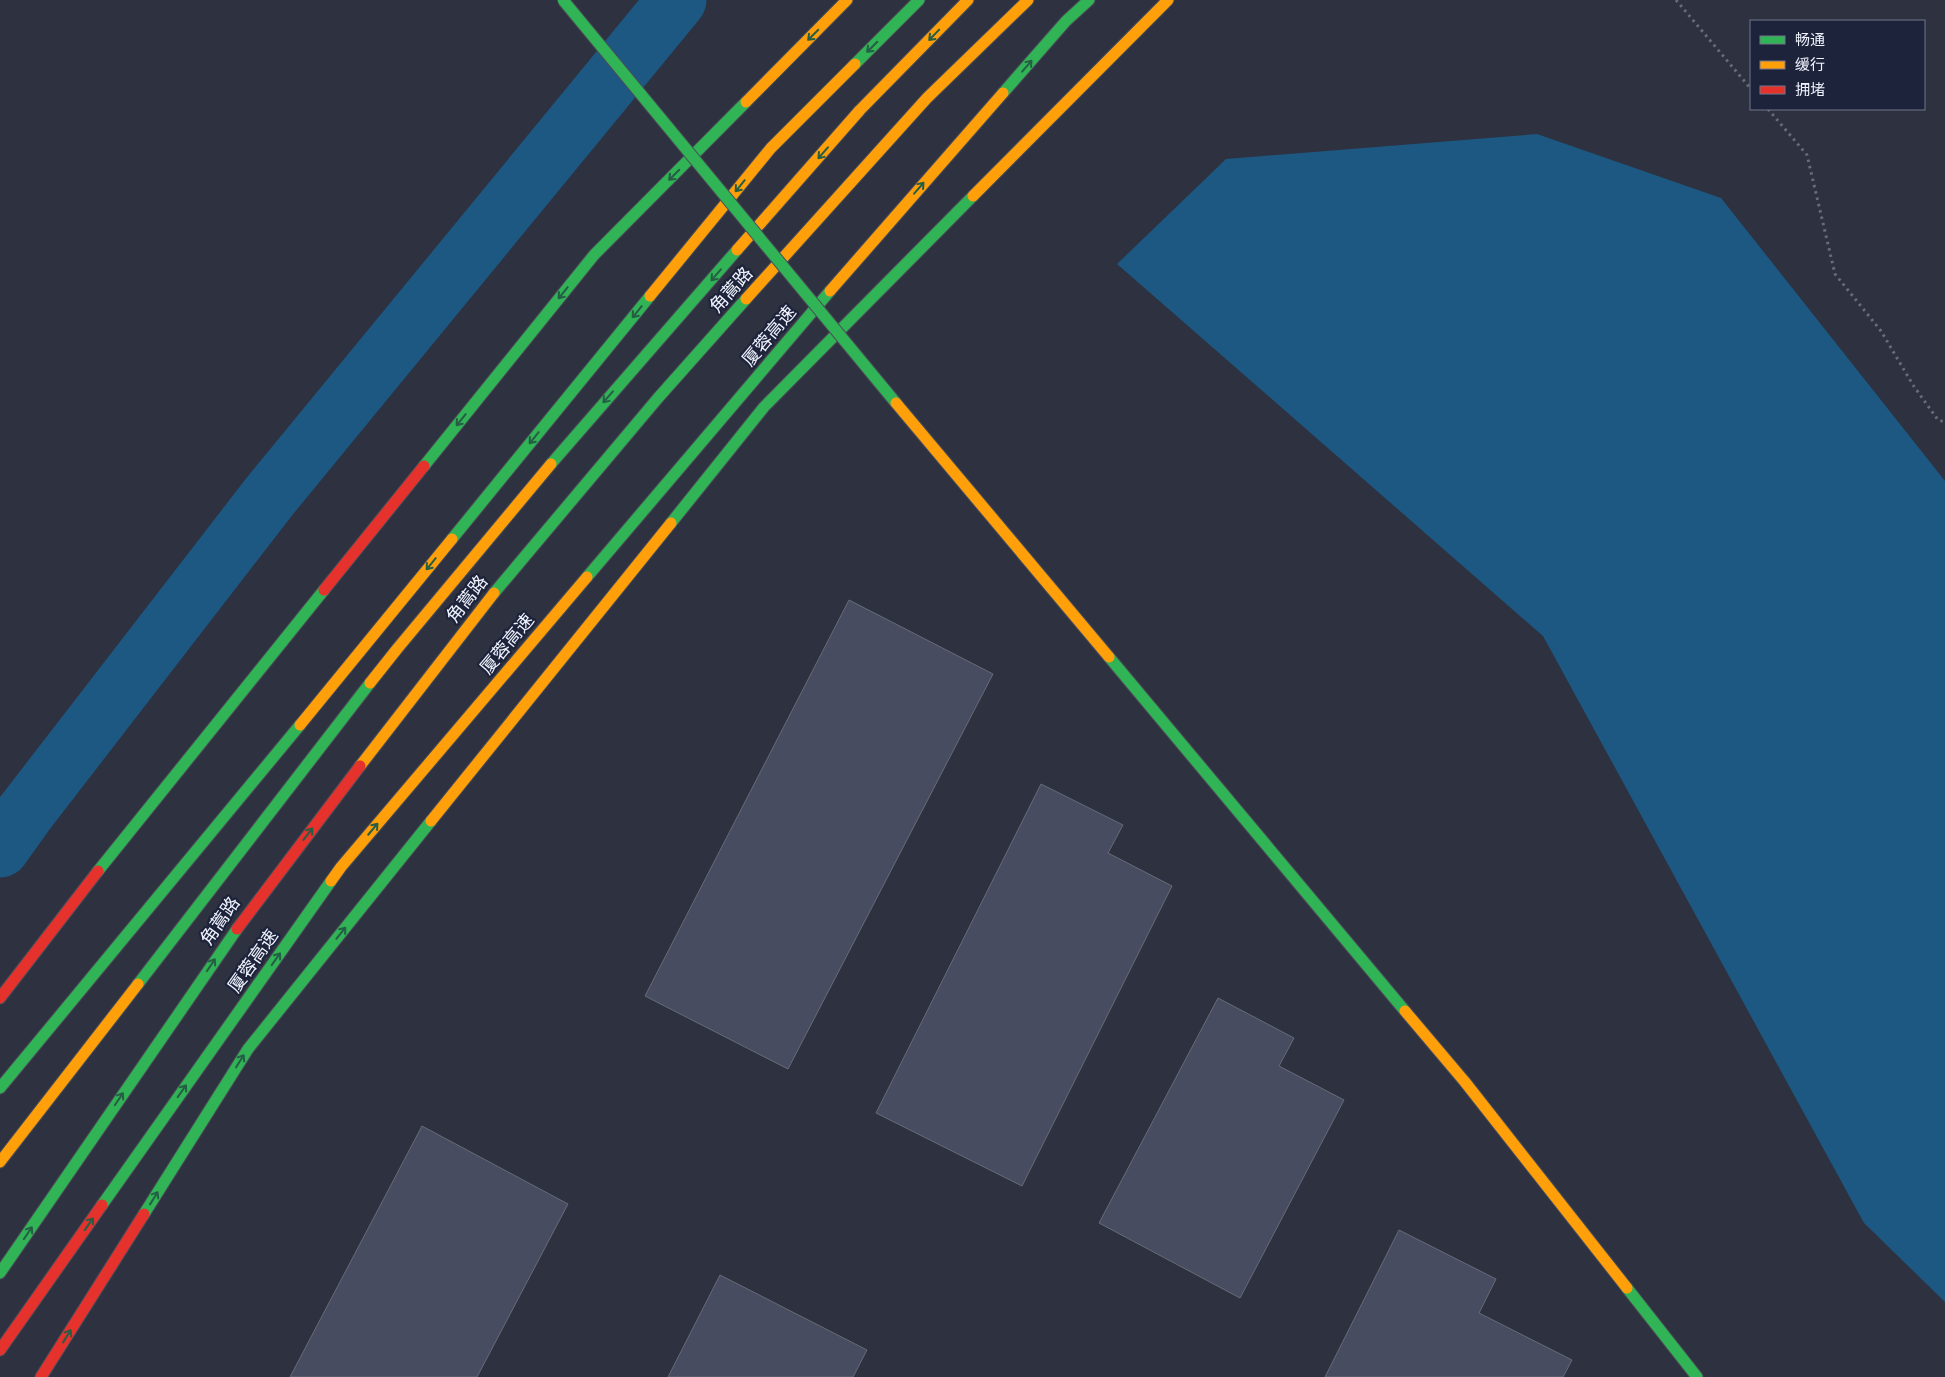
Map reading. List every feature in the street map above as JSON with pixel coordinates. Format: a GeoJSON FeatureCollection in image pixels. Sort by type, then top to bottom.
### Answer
{"type":"FeatureCollection","features":[{"type":"Feature","properties":{"kind":"main road"},"geometry":{"type":"LineString","coordinates":[[562,0],[899,407],[1465,1082],[1697,1377]]}},
{"type":"Feature","properties":{"kind":"main road"},"geometry":{"type":"LineString","coordinates":[[0,998],[62,916],[594,255],[847,0]]}},
{"type":"Feature","properties":{"kind":"main road"},"geometry":{"type":"LineString","coordinates":[[0,1088],[771,148],[919,0]]}},
{"type":"Feature","properties":{"kind":"main road","name":"角蒿路"},"geometry":{"type":"LineString","coordinates":[[0,1162],[397,649],[602,404],[841,132],[968,0]]}},
{"type":"Feature","properties":{"kind":"main road","name":"角蒿路"},"geometry":{"type":"LineString","coordinates":[[0,1273],[250,909],[505,578],[658,398],[920,106],[1028,0]]}},
{"type":"Feature","properties":{"kind":"main road","name":"厦蓉高速"},"geometry":{"type":"LineString","coordinates":[[0,1350],[341,867],[887,224],[1066,21],[1090,0]]}},
{"type":"Feature","properties":{"kind":"main road"},"geometry":{"type":"LineString","coordinates":[[41,1377],[248,1049],[764,407],[1168,0]]}},
{"type":"Feature","properties":{"kind":"path"},"geometry":{"type":"LineString","coordinates":[[1676,0],[1750,88]]}},
{"type":"Feature","properties":{"kind":"path"},"geometry":{"type":"LineString","coordinates":[[1769,110],[1807,155],[1835,274],[1881,331],[1913,385],[1938,420],[1945,422]]}},
{"type":"Feature","properties":{"kind":"water"},"geometry":{"type":"Polygon","coordinates":[[[1537,134],[1721,198],[1945,481],[1945,1302],[1864,1223],[1543,636],[1117,264],[1226,159],[1537,134]]]}},
{"type":"Feature","properties":{"kind":"building"},"geometry":{"type":"Polygon","coordinates":[[[849,600],[993,674],[788,1069],[645,996],[849,600]]]}},
{"type":"Feature","properties":{"kind":"building"},"geometry":{"type":"Polygon","coordinates":[[[1041,784],[1123,825],[1108,853],[1172,886],[1022,1186],[876,1113],[1041,784]]]}},
{"type":"Feature","properties":{"kind":"building"},"geometry":{"type":"Polygon","coordinates":[[[1218,998],[1294,1038],[1279,1066],[1344,1100],[1240,1298],[1099,1223],[1218,998]]]}},
{"type":"Feature","properties":{"kind":"building"},"geometry":{"type":"Polygon","coordinates":[[[422,1126],[568,1204],[477,1377],[290,1377],[422,1126]]]}},
{"type":"Feature","properties":{"kind":"building"},"geometry":{"type":"Polygon","coordinates":[[[1399,1230],[1496,1279],[1479,1313],[1572,1360],[1563,1377],[1325,1377],[1399,1230]]]}},
{"type":"Feature","properties":{"kind":"building"},"geometry":{"type":"Polygon","coordinates":[[[720,1275],[867,1350],[853,1377],[668,1377],[720,1275]]]}},
{"type":"Feature","properties":{"kind":"waterway"},"geometry":{"type":"LineString","coordinates":[[0,848],[269,497],[677,0]]}},
{"type":"Feature","properties":{"kind":"traffic: fast"},"geometry":{"type":"LineString","coordinates":[[563,0],[896,403]]}},
{"type":"Feature","properties":{"kind":"traffic: fast"},"geometry":{"type":"LineString","coordinates":[[855,64],[919,0]]}},
{"type":"Feature","properties":{"kind":"traffic: fast"},"geometry":{"type":"LineString","coordinates":[[1003,93],[1066,21],[1089,0]]}},
{"type":"Feature","properties":{"kind":"traffic: fast"},"geometry":{"type":"LineString","coordinates":[[424,466],[594,255],[746,102]]}},
{"type":"Feature","properties":{"kind":"traffic: fast"},"geometry":{"type":"LineString","coordinates":[[671,523],[764,407],[973,196]]}},
{"type":"Feature","properties":{"kind":"traffic: fast"},"geometry":{"type":"LineString","coordinates":[[551,464],[737,250]]}},
{"type":"Feature","properties":{"kind":"traffic: fast"},"geometry":{"type":"LineString","coordinates":[[587,577],[830,291]]}},
{"type":"Feature","properties":{"kind":"traffic: fast"},"geometry":{"type":"LineString","coordinates":[[452,539],[650,296]]}},
{"type":"Feature","properties":{"kind":"traffic: fast"},"geometry":{"type":"LineString","coordinates":[[494,593],[658,398],[746,299]]}},
{"type":"Feature","properties":{"kind":"traffic: fast"},"geometry":{"type":"LineString","coordinates":[[98,871],[324,590]]}},
{"type":"Feature","properties":{"kind":"traffic: fast"},"geometry":{"type":"LineString","coordinates":[[1109,657],[1405,1011]]}},
{"type":"Feature","properties":{"kind":"traffic: fast"},"geometry":{"type":"LineString","coordinates":[[138,984],[370,683]]}},
{"type":"Feature","properties":{"kind":"traffic: fast"},"geometry":{"type":"LineString","coordinates":[[0,1088],[300,725]]}},
{"type":"Feature","properties":{"kind":"traffic: fast"},"geometry":{"type":"LineString","coordinates":[[144,1214],[248,1049],[431,821]]}},
{"type":"Feature","properties":{"kind":"traffic: fast"},"geometry":{"type":"LineString","coordinates":[[102,1205],[331,881]]}},
{"type":"Feature","properties":{"kind":"traffic: fast"},"geometry":{"type":"LineString","coordinates":[[0,1273],[237,929]]}},
{"type":"Feature","properties":{"kind":"traffic: fast"},"geometry":{"type":"LineString","coordinates":[[1627,1288],[1697,1377]]}},
{"type":"Feature","properties":{"kind":"traffic: slow"},"geometry":{"type":"LineString","coordinates":[[746,102],[847,0]]}},
{"type":"Feature","properties":{"kind":"traffic: slow"},"geometry":{"type":"LineString","coordinates":[[737,250],[860,110],[968,0]]}},
{"type":"Feature","properties":{"kind":"traffic: slow"},"geometry":{"type":"LineString","coordinates":[[746,299],[927,98],[1028,0]]}},
{"type":"Feature","properties":{"kind":"traffic: slow"},"geometry":{"type":"LineString","coordinates":[[973,196],[1168,0]]}},
{"type":"Feature","properties":{"kind":"traffic: slow"},"geometry":{"type":"LineString","coordinates":[[650,296],[771,148],[855,64]]}},
{"type":"Feature","properties":{"kind":"traffic: slow"},"geometry":{"type":"LineString","coordinates":[[830,291],[1003,93]]}},
{"type":"Feature","properties":{"kind":"traffic: slow"},"geometry":{"type":"LineString","coordinates":[[896,403],[1109,657]]}},
{"type":"Feature","properties":{"kind":"traffic: slow"},"geometry":{"type":"LineString","coordinates":[[370,683],[551,464]]}},
{"type":"Feature","properties":{"kind":"traffic: slow"},"geometry":{"type":"LineString","coordinates":[[431,821],[671,523]]}},
{"type":"Feature","properties":{"kind":"traffic: slow"},"geometry":{"type":"LineString","coordinates":[[300,725],[452,539]]}},
{"type":"Feature","properties":{"kind":"traffic: slow"},"geometry":{"type":"LineString","coordinates":[[331,881],[587,577]]}},
{"type":"Feature","properties":{"kind":"traffic: slow"},"geometry":{"type":"LineString","coordinates":[[360,766],[494,593]]}},
{"type":"Feature","properties":{"kind":"traffic: slow"},"geometry":{"type":"LineString","coordinates":[[0,1162],[138,984]]}},
{"type":"Feature","properties":{"kind":"traffic: slow"},"geometry":{"type":"LineString","coordinates":[[1405,1011],[1465,1082]]}},
{"type":"Feature","properties":{"kind":"traffic: slow"},"geometry":{"type":"LineString","coordinates":[[1465,1082],[1627,1288]]}},
{"type":"Feature","properties":{"kind":"traffic: jam"},"geometry":{"type":"LineString","coordinates":[[324,590],[424,466]]}},
{"type":"Feature","properties":{"kind":"traffic: jam"},"geometry":{"type":"LineString","coordinates":[[237,929],[360,766]]}},
{"type":"Feature","properties":{"kind":"traffic: jam"},"geometry":{"type":"LineString","coordinates":[[0,998],[98,871]]}},
{"type":"Feature","properties":{"kind":"traffic: jam"},"geometry":{"type":"LineString","coordinates":[[0,1350],[102,1205]]}},
{"type":"Feature","properties":{"kind":"traffic: jam"},"geometry":{"type":"LineString","coordinates":[[41,1377],[144,1214]]}}]}
